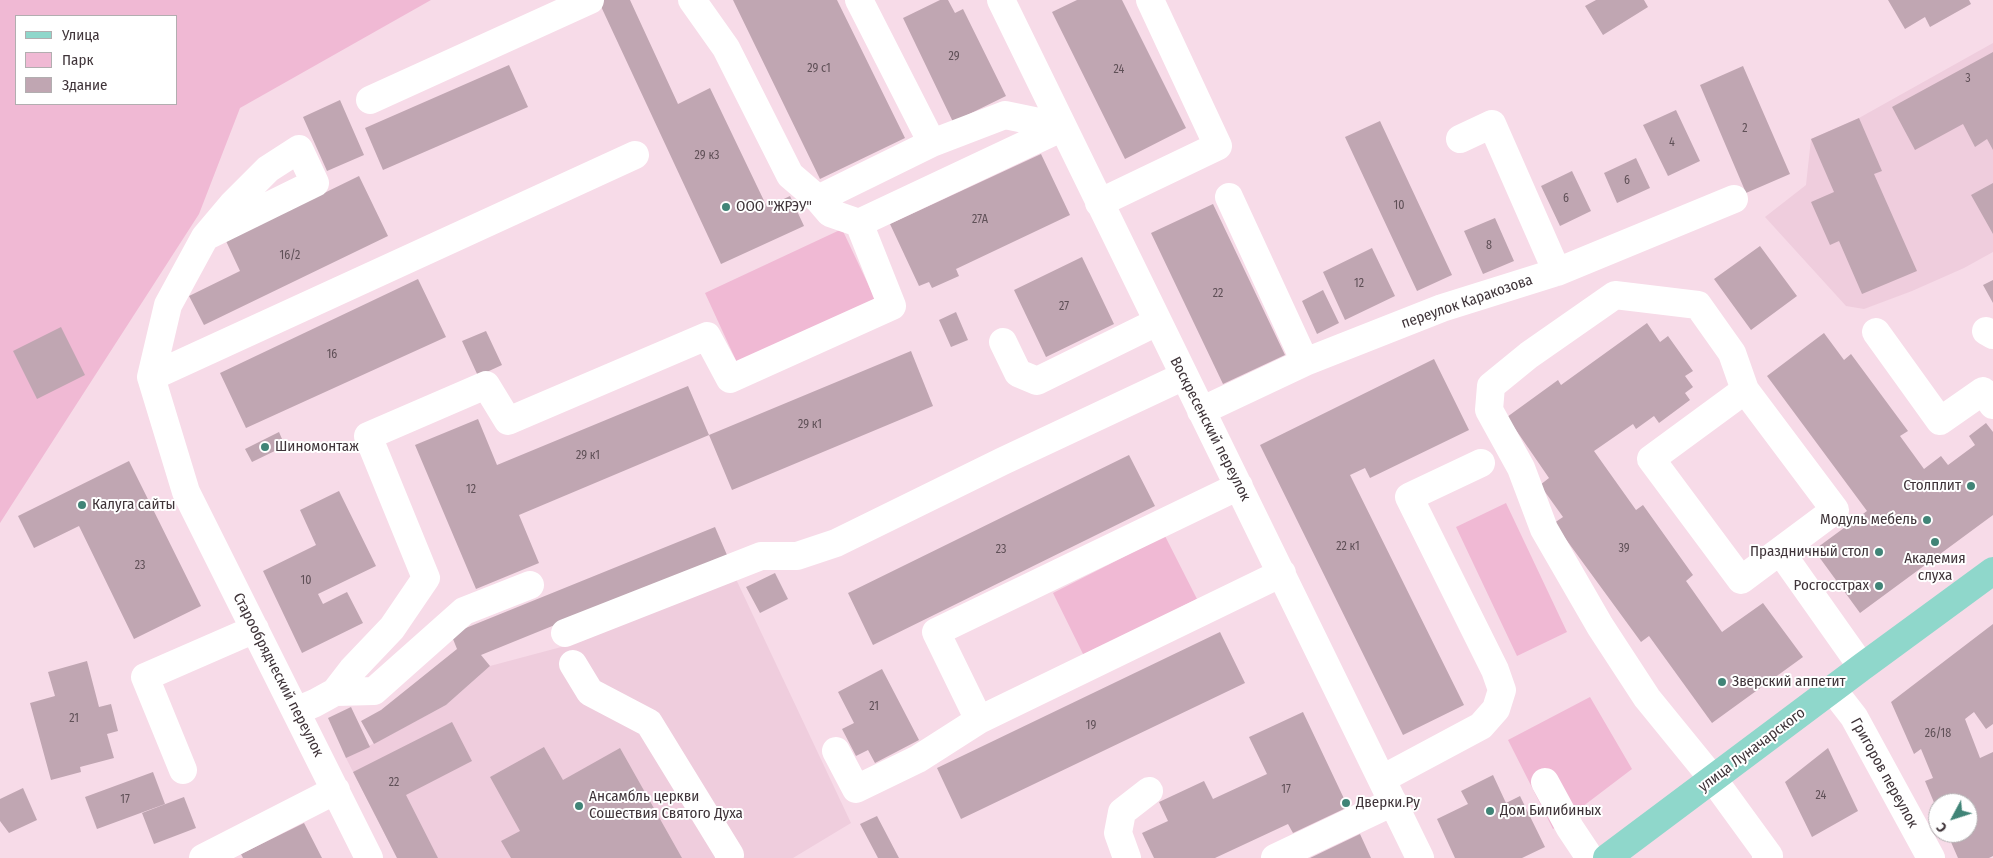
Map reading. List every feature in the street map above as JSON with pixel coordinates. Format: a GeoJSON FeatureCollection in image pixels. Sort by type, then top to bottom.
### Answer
{"type":"FeatureCollection","features":[{"type":"Feature","properties":{"kind":"main road","name":"улица Луначарского"},"geometry":{"type":"LineString","coordinates":[[1608,858],[1862,667],[1993,572]]}},
{"type":"Feature","properties":{"kind":"street"},"geometry":{"type":"LineString","coordinates":[[370,100],[590,0]]}},
{"type":"Feature","properties":{"kind":"street"},"geometry":{"type":"LineString","coordinates":[[692,0],[726,48],[790,175],[818,199],[830,213],[859,223],[1063,127]]}},
{"type":"Feature","properties":{"kind":"street"},"geometry":{"type":"LineString","coordinates":[[859,0],[932,143]]}},
{"type":"Feature","properties":{"kind":"street","name":"Воскресенский переулок"},"geometry":{"type":"LineString","coordinates":[[1001,0],[1420,858]]}},
{"type":"Feature","properties":{"kind":"street"},"geometry":{"type":"LineString","coordinates":[[1099,203],[1218,146],[1150,0]]}},
{"type":"Feature","properties":{"kind":"street"},"geometry":{"type":"LineString","coordinates":[[818,199],[932,143],[1005,115],[1063,127]]}},
{"type":"Feature","properties":{"kind":"street"},"geometry":{"type":"LineString","coordinates":[[1460,139],[1492,124],[1556,272]]}},
{"type":"Feature","properties":{"kind":"street"},"geometry":{"type":"LineString","coordinates":[[151,377],[635,155]]}},
{"type":"Feature","properties":{"kind":"street"},"geometry":{"type":"LineString","coordinates":[[1229,197],[1305,362]]}},
{"type":"Feature","properties":{"kind":"street","name":"переулок Каракозова"},"geometry":{"type":"LineString","coordinates":[[1201,411],[1305,362],[1442,308],[1556,272],[1734,198]]}},
{"type":"Feature","properties":{"kind":"street"},"geometry":{"type":"LineString","coordinates":[[296,710],[315,703],[335,692],[352,670],[392,628],[426,578],[368,436],[486,385],[508,421],[708,336],[730,379],[892,306],[859,223]]}},
{"type":"Feature","properties":{"kind":"street"},"geometry":{"type":"LineString","coordinates":[[151,377],[168,305],[205,237]]}},
{"type":"Feature","properties":{"kind":"street"},"geometry":{"type":"LineString","coordinates":[[1746,390],[1651,459],[1741,580],[1835,510],[1746,390],[1732,353],[1698,305],[1615,295],[1529,355],[1490,386],[1488,410],[1521,468],[1544,528],[1600,626],[1646,698],[1713,779],[1769,856],[1766,858]]}},
{"type":"Feature","properties":{"kind":"street"},"geometry":{"type":"LineString","coordinates":[[1003,342],[1018,373],[1037,381],[1157,322]]}},
{"type":"Feature","properties":{"kind":"street"},"geometry":{"type":"LineString","coordinates":[[1876,332],[1940,421],[1983,392],[1993,405]]}},
{"type":"Feature","properties":{"kind":"street"},"geometry":{"type":"LineString","coordinates":[[565,633],[762,556],[797,556],[836,543],[1011,457],[1184,376]]}},
{"type":"Feature","properties":{"kind":"street","name":"Старообрядческий переулок"},"geometry":{"type":"LineString","coordinates":[[151,377],[186,492],[369,858]]}},
{"type":"Feature","properties":{"kind":"street"},"geometry":{"type":"LineString","coordinates":[[1275,858],[1388,791],[1481,726],[1496,709],[1502,690],[1495,670],[1408,497],[1481,463]]}},
{"type":"Feature","properties":{"kind":"street"},"geometry":{"type":"LineString","coordinates":[[979,720],[936,632],[1239,486]]}},
{"type":"Feature","properties":{"kind":"street"},"geometry":{"type":"LineString","coordinates":[[1780,550],[1862,667]]}},
{"type":"Feature","properties":{"kind":"street"},"geometry":{"type":"LineString","coordinates":[[836,751],[856,789],[918,759],[979,720],[1282,573]]}},
{"type":"Feature","properties":{"kind":"street"},"geometry":{"type":"LineString","coordinates":[[335,692],[374,690],[464,612],[530,585]]}},
{"type":"Feature","properties":{"kind":"street"},"geometry":{"type":"LineString","coordinates":[[184,770],[145,677],[255,628]]}},
{"type":"Feature","properties":{"kind":"street"},"geometry":{"type":"LineString","coordinates":[[573,664],[590,692],[648,723],[730,855],[729,858]]}},
{"type":"Feature","properties":{"kind":"street","name":"Григоров переулок"},"geometry":{"type":"LineString","coordinates":[[1832,690],[1854,718],[1931,858]]}},
{"type":"Feature","properties":{"kind":"street"},"geometry":{"type":"LineString","coordinates":[[1545,782],[1570,828],[1590,858]]}},
{"type":"Feature","properties":{"kind":"street"},"geometry":{"type":"LineString","coordinates":[[203,858],[336,790]]}},
{"type":"Feature","properties":{"kind":"street"},"geometry":{"type":"LineString","coordinates":[[1127,858],[1118,833],[1122,812],[1150,791]]}},
{"type":"Feature","properties":{"kind":"shaded area"},"geometry":{"type":"Polygon","coordinates":[[[1993,43],[1993,252],[1964,268],[1912,291],[1864,309],[1846,306],[1765,217],[1806,185],[1811,139],[1859,118],[1993,43]]]}},
{"type":"Feature","properties":{"kind":"shaded area"},"geometry":{"type":"Polygon","coordinates":[[[735,577],[851,823],[793,858],[397,858],[346,758],[446,705],[490,666],[565,646],[735,577]]]}},
{"type":"Feature","properties":{"kind":"green space"},"geometry":{"type":"Polygon","coordinates":[[[0,0],[431,0],[240,108],[199,214],[0,523],[0,0]]]}},
{"type":"Feature","properties":{"kind":"green space"},"geometry":{"type":"Polygon","coordinates":[[[842,229],[877,303],[739,367],[705,293],[842,229]]]}},
{"type":"Feature","properties":{"kind":"green space"},"geometry":{"type":"Polygon","coordinates":[[[1506,503],[1567,632],[1517,656],[1456,527],[1506,503]]]}},
{"type":"Feature","properties":{"kind":"green space"},"geometry":{"type":"Polygon","coordinates":[[[1165,536],[1197,599],[1084,656],[1053,593],[1165,536]]]}},
{"type":"Feature","properties":{"kind":"green space"},"geometry":{"type":"Polygon","coordinates":[[[1590,697],[1632,769],[1553,829],[1508,740],[1590,697]]]}},
{"type":"Feature","properties":{"kind":"building"},"geometry":{"type":"Polygon","coordinates":[[[598,0],[630,0],[678,104],[710,88],[767,207],[790,196],[804,226],[721,264],[598,0]]]}},
{"type":"Feature","properties":{"kind":"building"},"geometry":{"type":"Polygon","coordinates":[[[733,0],[837,0],[905,138],[820,179],[733,0]]]}},
{"type":"Feature","properties":{"kind":"building"},"geometry":{"type":"Polygon","coordinates":[[[940,0],[948,0],[955,13],[963,9],[1006,96],[953,122],[903,18],[940,0]]]}},
{"type":"Feature","properties":{"kind":"building"},"geometry":{"type":"Polygon","coordinates":[[[1077,0],[1122,0],[1186,128],[1125,159],[1052,12],[1077,0]]]}},
{"type":"Feature","properties":{"kind":"building"},"geometry":{"type":"Polygon","coordinates":[[[1596,0],[1644,0],[1648,7],[1603,35],[1585,6],[1596,0]]]}},
{"type":"Feature","properties":{"kind":"building"},"geometry":{"type":"Polygon","coordinates":[[[1888,0],[1969,0],[1971,4],[1930,27],[1925,17],[1905,29],[1888,0]]]}},
{"type":"Feature","properties":{"kind":"building"},"geometry":{"type":"Polygon","coordinates":[[[1993,52],[1993,150],[1987,139],[1975,147],[1963,124],[1915,150],[1892,107],[1993,52]]]}},
{"type":"Feature","properties":{"kind":"building"},"geometry":{"type":"Polygon","coordinates":[[[509,65],[528,107],[383,170],[365,128],[509,65]]]}},
{"type":"Feature","properties":{"kind":"building"},"geometry":{"type":"Polygon","coordinates":[[[1743,66],[1790,174],[1746,193],[1700,85],[1743,66]]]}},
{"type":"Feature","properties":{"kind":"building"},"geometry":{"type":"Polygon","coordinates":[[[340,100],[364,155],[327,171],[303,117],[340,100]]]}},
{"type":"Feature","properties":{"kind":"building"},"geometry":{"type":"Polygon","coordinates":[[[1676,110],[1700,161],[1668,176],[1643,125],[1676,110]]]}},
{"type":"Feature","properties":{"kind":"building"},"geometry":{"type":"Polygon","coordinates":[[[1859,118],[1882,171],[1874,174],[1917,271],[1862,294],[1839,241],[1830,245],[1811,202],[1834,192],[1811,139],[1859,118]]]}},
{"type":"Feature","properties":{"kind":"building"},"geometry":{"type":"Polygon","coordinates":[[[1380,121],[1452,275],[1417,291],[1345,137],[1380,121]]]}},
{"type":"Feature","properties":{"kind":"building"},"geometry":{"type":"Polygon","coordinates":[[[1041,154],[1070,215],[956,269],[959,276],[932,288],[929,282],[919,286],[890,224],[1041,154]]]}},
{"type":"Feature","properties":{"kind":"building"},"geometry":{"type":"Polygon","coordinates":[[[1636,158],[1650,188],[1617,203],[1604,173],[1636,158]]]}},
{"type":"Feature","properties":{"kind":"building"},"geometry":{"type":"Polygon","coordinates":[[[1572,171],[1591,211],[1560,226],[1541,186],[1572,171]]]}},
{"type":"Feature","properties":{"kind":"building"},"geometry":{"type":"Polygon","coordinates":[[[359,176],[388,236],[204,325],[189,296],[240,271],[226,241],[359,176]]]}},
{"type":"Feature","properties":{"kind":"building"},"geometry":{"type":"Polygon","coordinates":[[[1993,183],[1993,234],[1971,195],[1993,183]]]}},
{"type":"Feature","properties":{"kind":"building"},"geometry":{"type":"Polygon","coordinates":[[[1213,204],[1285,355],[1223,384],[1151,233],[1213,204]]]}},
{"type":"Feature","properties":{"kind":"building"},"geometry":{"type":"Polygon","coordinates":[[[1495,218],[1514,261],[1483,274],[1464,231],[1495,218]]]}},
{"type":"Feature","properties":{"kind":"building"},"geometry":{"type":"Polygon","coordinates":[[[1760,246],[1797,296],[1751,330],[1714,279],[1760,246]]]}},
{"type":"Feature","properties":{"kind":"building"},"geometry":{"type":"Polygon","coordinates":[[[1372,248],[1395,296],[1345,320],[1323,272],[1372,248]]]}},
{"type":"Feature","properties":{"kind":"building"},"geometry":{"type":"Polygon","coordinates":[[[1082,257],[1114,324],[1046,357],[1014,290],[1082,257]]]}},
{"type":"Feature","properties":{"kind":"building"},"geometry":{"type":"Polygon","coordinates":[[[418,279],[446,337],[246,428],[220,373],[418,279]]]}},
{"type":"Feature","properties":{"kind":"building"},"geometry":{"type":"Polygon","coordinates":[[[1993,280],[1993,303],[1983,285],[1993,280]]]}},
{"type":"Feature","properties":{"kind":"building"},"geometry":{"type":"Polygon","coordinates":[[[1323,290],[1339,323],[1317,334],[1302,301],[1323,290]]]}},
{"type":"Feature","properties":{"kind":"building"},"geometry":{"type":"Polygon","coordinates":[[[956,312],[968,340],[951,347],[939,320],[956,312]]]}},
{"type":"Feature","properties":{"kind":"building"},"geometry":{"type":"Polygon","coordinates":[[[1647,323],[1660,342],[1668,336],[1693,371],[1685,376],[1693,387],[1685,393],[1690,400],[1659,423],[1654,416],[1636,429],[1633,424],[1594,451],[1636,510],[1643,505],[1693,575],[1686,581],[1722,632],[1763,603],[1803,657],[1712,723],[1649,636],[1641,642],[1554,523],[1563,517],[1540,485],[1549,478],[1507,417],[1558,380],[1561,385],[1647,323]]]}},
{"type":"Feature","properties":{"kind":"building"},"geometry":{"type":"Polygon","coordinates":[[[61,327],[85,375],[37,399],[13,351],[61,327]]]}},
{"type":"Feature","properties":{"kind":"building"},"geometry":{"type":"Polygon","coordinates":[[[486,331],[502,365],[478,376],[462,341],[486,331]]]}},
{"type":"Feature","properties":{"kind":"building"},"geometry":{"type":"Polygon","coordinates":[[[1824,333],[1844,360],[1851,354],[1908,431],[1900,436],[1924,469],[1941,456],[1948,465],[1975,445],[1969,436],[1986,423],[1993,432],[1993,515],[1860,613],[1814,550],[1867,511],[1767,376],[1824,333]]]}},
{"type":"Feature","properties":{"kind":"building"},"geometry":{"type":"Polygon","coordinates":[[[911,351],[933,406],[732,490],[709,435],[911,351]]]}},
{"type":"Feature","properties":{"kind":"building"},"geometry":{"type":"Polygon","coordinates":[[[1434,359],[1469,430],[1370,478],[1365,468],[1350,475],[1464,705],[1403,735],[1260,445],[1434,359]]]}},
{"type":"Feature","properties":{"kind":"building"},"geometry":{"type":"Polygon","coordinates":[[[688,386],[709,435],[519,515],[539,563],[476,589],[415,445],[478,419],[497,465],[688,386]]]}},
{"type":"Feature","properties":{"kind":"building","name":"Шиномонтаж"},"geometry":{"type":"Polygon","coordinates":[[[279,432],[285,446],[252,462],[245,449],[279,432]]]}},
{"type":"Feature","properties":{"kind":"building"},"geometry":{"type":"Polygon","coordinates":[[[1129,455],[1155,506],[873,645],[848,593],[1129,455]]]}},
{"type":"Feature","properties":{"kind":"building"},"geometry":{"type":"Polygon","coordinates":[[[129,461],[201,606],[134,639],[79,526],[34,548],[18,516],[129,461]]]}},
{"type":"Feature","properties":{"kind":"building"},"geometry":{"type":"Polygon","coordinates":[[[339,491],[376,566],[318,594],[323,604],[347,592],[363,623],[302,653],[263,571],[316,545],[300,510],[339,491]]]}},
{"type":"Feature","properties":{"kind":"building"},"geometry":{"type":"Polygon","coordinates":[[[715,527],[727,555],[481,655],[490,666],[446,705],[374,744],[361,721],[381,710],[457,649],[451,634],[715,527]]]}},
{"type":"Feature","properties":{"kind":"building"},"geometry":{"type":"Polygon","coordinates":[[[775,573],[788,599],[760,613],[746,587],[775,573]]]}},
{"type":"Feature","properties":{"kind":"building"},"geometry":{"type":"Polygon","coordinates":[[[1993,624],[1993,724],[1986,729],[1974,712],[1965,719],[1980,758],[1993,752],[1993,856],[1989,858],[1958,858],[1951,843],[1978,843],[1978,793],[1930,793],[1925,781],[1933,778],[1921,749],[1914,754],[1891,702],[1993,624]]]}},
{"type":"Feature","properties":{"kind":"building"},"geometry":{"type":"Polygon","coordinates":[[[1220,632],[1245,683],[961,819],[937,768],[1220,632]]]}},
{"type":"Feature","properties":{"kind":"building"},"geometry":{"type":"Polygon","coordinates":[[[87,661],[99,707],[111,704],[118,731],[107,734],[114,758],[80,767],[81,772],[51,780],[30,703],[55,696],[48,672],[87,661]]]}},
{"type":"Feature","properties":{"kind":"building"},"geometry":{"type":"Polygon","coordinates":[[[882,669],[919,740],[875,763],[868,750],[856,756],[842,729],[854,723],[838,692],[882,669]]]}},
{"type":"Feature","properties":{"kind":"building"},"geometry":{"type":"Polygon","coordinates":[[[351,707],[370,747],[346,758],[328,718],[351,707]]]}},
{"type":"Feature","properties":{"kind":"building"},"geometry":{"type":"Polygon","coordinates":[[[1303,712],[1348,807],[1293,833],[1288,824],[1215,858],[1154,858],[1142,833],[1168,821],[1159,802],[1204,781],[1213,799],[1267,774],[1249,737],[1303,712]]]}},
{"type":"Feature","properties":{"kind":"building"},"geometry":{"type":"Polygon","coordinates":[[[452,722],[472,761],[406,795],[438,858],[397,858],[353,772],[452,722]]]}},
{"type":"Feature","properties":{"kind":"building","name":"Ансамбль церкви Сошествия Святого Духа"},"geometry":{"type":"Polygon","coordinates":[[[544,747],[563,780],[620,748],[682,858],[511,858],[501,841],[520,831],[490,777],[544,747]]]}},
{"type":"Feature","properties":{"kind":"building"},"geometry":{"type":"Polygon","coordinates":[[[1828,748],[1858,811],[1812,837],[1785,782],[1828,748]]]}},
{"type":"Feature","properties":{"kind":"building"},"geometry":{"type":"Polygon","coordinates":[[[153,772],[165,804],[97,829],[85,797],[153,772]]]}},
{"type":"Feature","properties":{"kind":"building","name":"Дом Билибиных"},"geometry":{"type":"Polygon","coordinates":[[[1493,775],[1506,803],[1520,796],[1545,847],[1522,858],[1455,858],[1437,819],[1468,804],[1461,791],[1493,775]]]}},
{"type":"Feature","properties":{"kind":"building"},"geometry":{"type":"Polygon","coordinates":[[[23,788],[37,820],[9,833],[0,821],[0,799],[23,788]]]}},
{"type":"Feature","properties":{"kind":"building"},"geometry":{"type":"Polygon","coordinates":[[[184,797],[196,828],[154,844],[142,813],[184,797]]]}},
{"type":"Feature","properties":{"kind":"building"},"geometry":{"type":"Polygon","coordinates":[[[877,816],[899,858],[878,858],[860,824],[877,816]]]}},
{"type":"Feature","properties":{"kind":"building"},"geometry":{"type":"Polygon","coordinates":[[[304,823],[322,858],[243,858],[241,854],[304,823]]]}},
{"type":"Feature","properties":{"kind":"building"},"geometry":{"type":"Polygon","coordinates":[[[1360,834],[1371,858],[1310,858],[1360,834]]]}},
{"type":"Feature","properties":{"kind":"place","name":"ООО \"ЖРЭУ\""},"geometry":{"type":"Point","coordinates":[726,207]}},
{"type":"Feature","properties":{"kind":"place","name":"Шиномонтаж"},"geometry":{"type":"Point","coordinates":[265,447]}},
{"type":"Feature","properties":{"kind":"place","name":"Столплит"},"geometry":{"type":"Point","coordinates":[1971,486]}},
{"type":"Feature","properties":{"kind":"place","name":"Калуга сайты"},"geometry":{"type":"Point","coordinates":[82,505]}},
{"type":"Feature","properties":{"kind":"place","name":"Модуль мебель"},"geometry":{"type":"Point","coordinates":[1927,520]}},
{"type":"Feature","properties":{"kind":"place","name":"Академия слуха"},"geometry":{"type":"Point","coordinates":[1935,542]}},
{"type":"Feature","properties":{"kind":"place","name":"Праздничный стол"},"geometry":{"type":"Point","coordinates":[1879,552]}},
{"type":"Feature","properties":{"kind":"place","name":"Росгосстрах"},"geometry":{"type":"Point","coordinates":[1879,586]}},
{"type":"Feature","properties":{"kind":"place","name":"Зверский аппетит"},"geometry":{"type":"Point","coordinates":[1722,682]}},
{"type":"Feature","properties":{"kind":"place","name":"Дверки.Ру"},"geometry":{"type":"Point","coordinates":[1346,803]}},
{"type":"Feature","properties":{"kind":"place","name":"Ансамбль церкви Сошествия Святого Духа"},"geometry":{"type":"Point","coordinates":[579,806]}},
{"type":"Feature","properties":{"kind":"place","name":"Дом Билибиных"},"geometry":{"type":"Point","coordinates":[1490,811]}}]}
